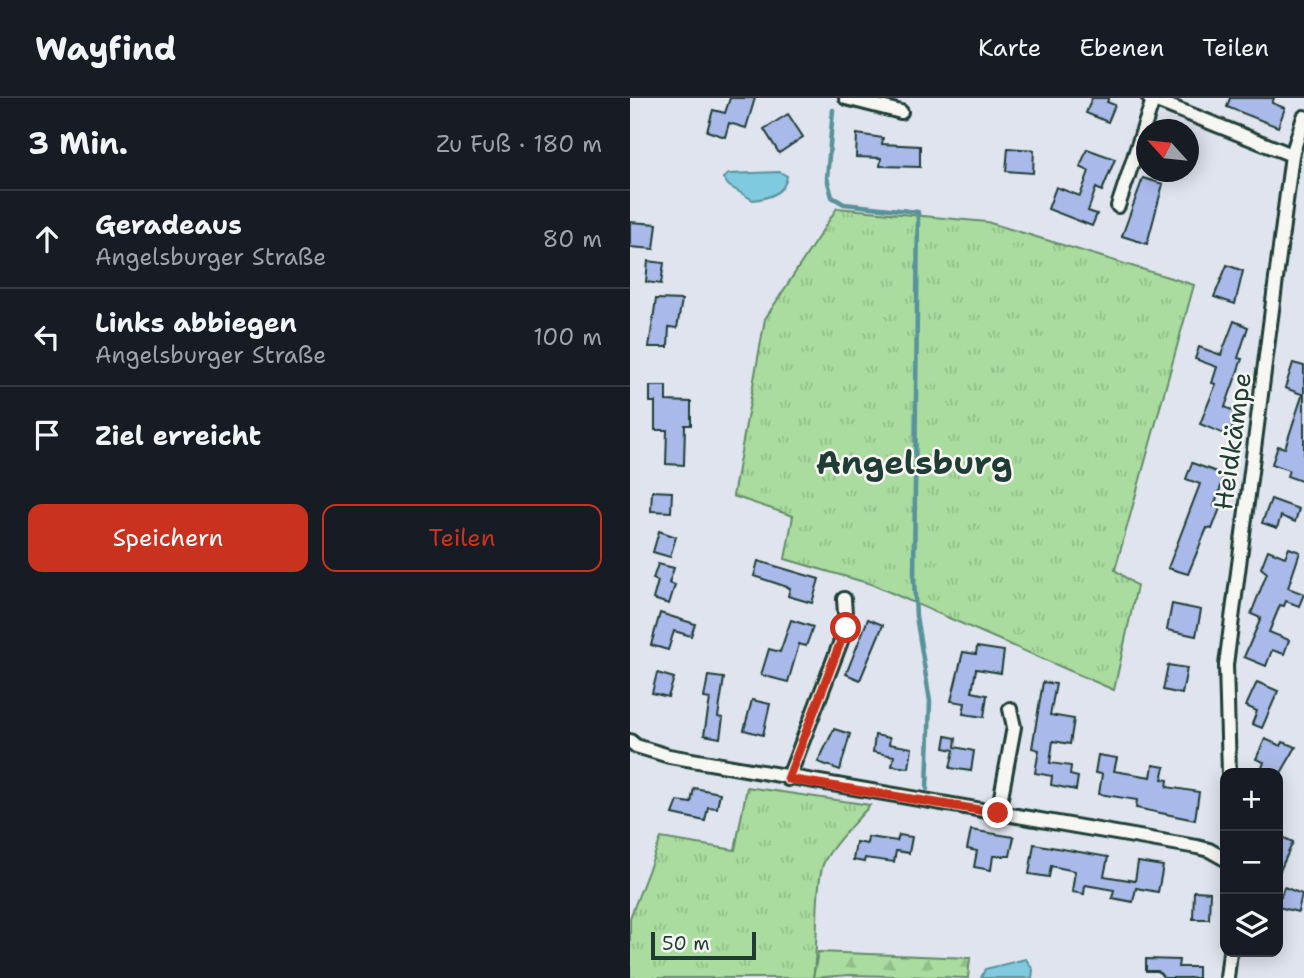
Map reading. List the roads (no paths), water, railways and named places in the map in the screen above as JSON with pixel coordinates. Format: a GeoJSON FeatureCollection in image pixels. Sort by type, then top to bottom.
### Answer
{"type":"FeatureCollection","features":[{"type":"Feature","properties":{"kind":"street"},"geometry":{"type":"LineString","coordinates":[[846,98],[901,112]]}},
{"type":"Feature","properties":{"kind":"street"},"geometry":{"type":"LineString","coordinates":[[1118,206],[1151,99],[1292,155]]}},
{"type":"Feature","properties":{"kind":"street","name":"Heidkämpe"},"geometry":{"type":"LineString","coordinates":[[1229,768],[1226,665],[1292,155],[1304,117]]}},
{"type":"Feature","properties":{"kind":"street"},"geometry":{"type":"LineString","coordinates":[[788,779],[846,628],[844,600]]}},
{"type":"Feature","properties":{"kind":"street"},"geometry":{"type":"LineString","coordinates":[[998,813],[1014,727],[1010,709]]}},
{"type":"Feature","properties":{"kind":"street"},"geometry":{"type":"LineString","coordinates":[[630,741],[636,746],[669,756],[788,779],[1197,847],[1220,856]]}},
{"type":"Feature","properties":{"kind":"street"},"geometry":{"type":"LineString","coordinates":[[1227,978],[1229,957]]}},
{"type":"Feature","properties":{"kind":"water"},"geometry":{"type":"Polygon","coordinates":[[[780,172],[787,176],[783,187],[770,196],[753,200],[729,186],[723,178],[729,174],[780,172]]]}},
{"type":"Feature","properties":{"kind":"water"},"geometry":{"type":"Polygon","coordinates":[[[1026,959],[1033,970],[1032,978],[981,978],[985,969],[1026,959]]]}},
{"type":"Feature","properties":{"kind":"waterway"},"geometry":{"type":"LineString","coordinates":[[833,110],[827,178],[832,197],[844,204],[918,212],[914,579],[916,616],[930,701],[927,789]]}},
{"type":"Feature","properties":{"kind":"district","name":"Angelsburg"},"geometry":{"type":"Point","coordinates":[914,462]}}]}
